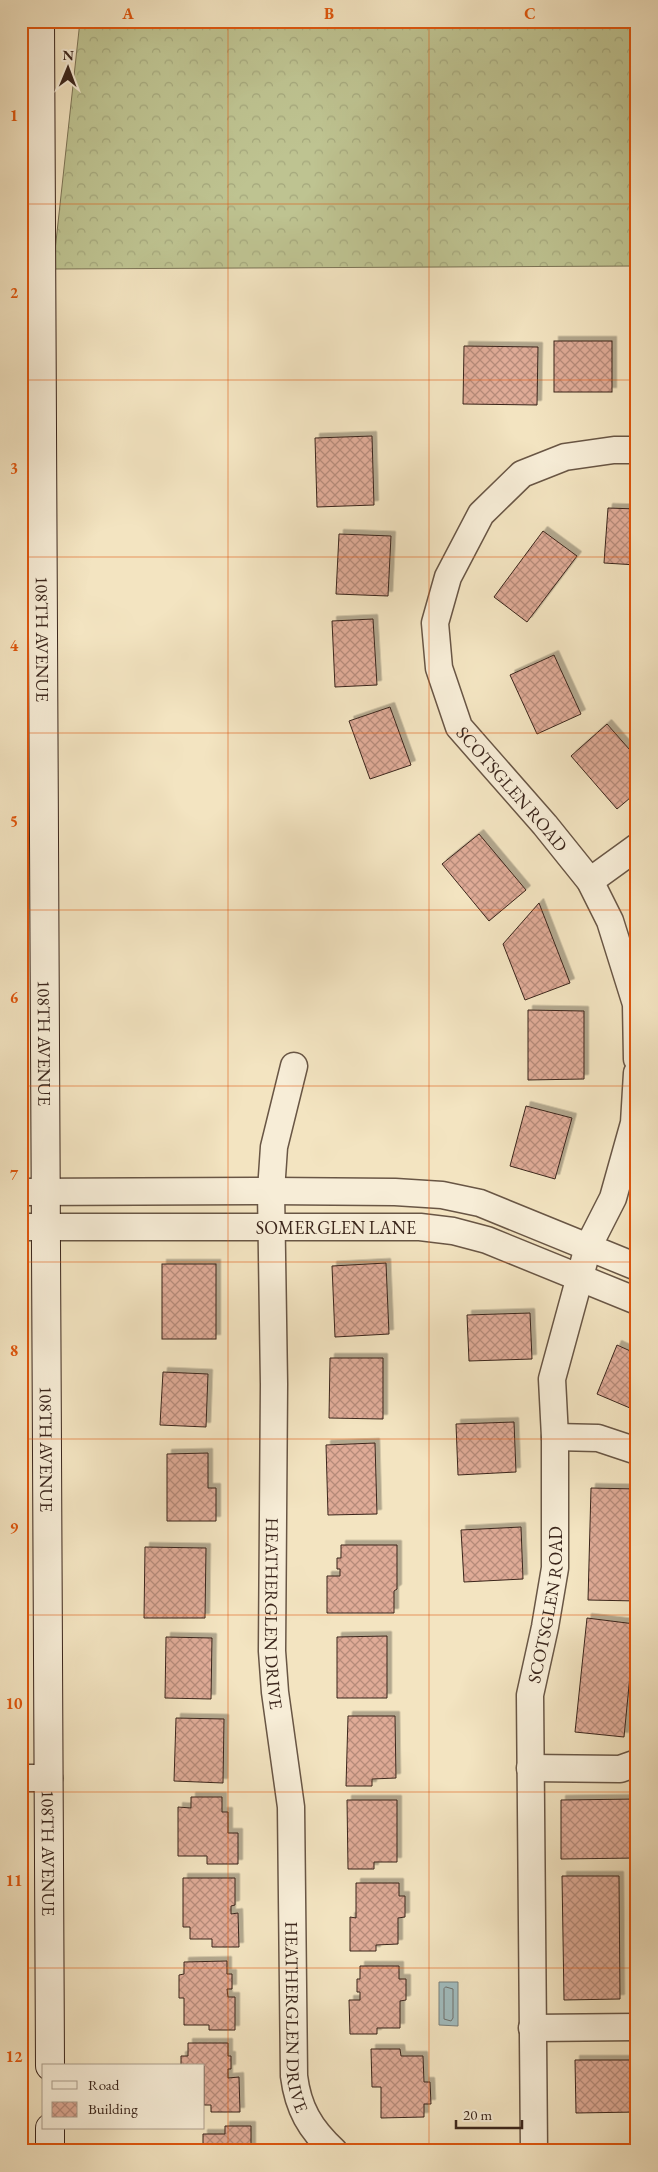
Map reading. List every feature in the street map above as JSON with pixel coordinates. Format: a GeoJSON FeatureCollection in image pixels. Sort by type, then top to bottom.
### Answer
{"type":"FeatureCollection","features":[{"type":"Feature","properties":{"kind":"street","name":"108TH AVENUE"},"geometry":{"type":"LineString","coordinates":[[40,21],[33,1227],[49,1778],[50,2064]]}},
{"type":"Feature","properties":{"kind":"street","name":"SCOTSGLEN ROAD"},"geometry":{"type":"LineString","coordinates":[[637,450],[614,450],[565,457],[522,474],[481,514],[448,577],[436,623],[439,668],[458,727],[545,825],[590,881],[610,921],[636,1004],[637,1059]]}},
{"type":"Feature","properties":{"kind":"street"},"geometry":{"type":"LineString","coordinates":[[590,881],[637,846]]}},
{"type":"Feature","properties":{"kind":"street","name":"HEATHERGLEN DRIVE"},"geometry":{"type":"LineString","coordinates":[[294,1066],[274,1147],[272,1191],[274,1384],[272,1651],[275,1692],[291,1807],[294,2076],[296,2090],[305,2116],[315,2132],[334,2151]]}},
{"type":"Feature","properties":{"kind":"street","name":"SCOTSGLEN ROAD"},"geometry":{"type":"LineString","coordinates":[[534,2151],[530,1695],[545,1627],[555,1568],[555,1437],[552,1379],[588,1247],[613,1198],[634,1123],[637,1073]]}},
{"type":"Feature","properties":{"kind":"street","name":"SOMERGLEN LANE"},"geometry":{"type":"LineString","coordinates":[[34,1192],[395,1192],[442,1196],[480,1204],[637,1266]]}},
{"type":"Feature","properties":{"kind":"street","name":"SOMERGLEN LANE"},"geometry":{"type":"LineString","coordinates":[[33,1227],[420,1227],[453,1231],[487,1240],[637,1301]]}},
{"type":"Feature","properties":{"kind":"street"},"geometry":{"type":"LineString","coordinates":[[555,1437],[598,1438],[637,1451]]}},
{"type":"Feature","properties":{"kind":"street"},"geometry":{"type":"LineString","coordinates":[[530,1768],[620,1769],[637,1763]]}},
{"type":"Feature","properties":{"kind":"street"},"geometry":{"type":"LineString","coordinates":[[21,1778],[49,1778]]}},
{"type":"Feature","properties":{"kind":"street"},"geometry":{"type":"LineString","coordinates":[[532,2028],[637,2027]]}},
{"type":"Feature","properties":{"kind":"street"},"geometry":{"type":"LineString","coordinates":[[50,2130],[50,2151]]}},
{"type":"Feature","properties":{"kind":"green space"},"geometry":{"type":"Polygon","coordinates":[[[80,21],[637,21],[637,266],[53,269],[80,21]]]}},
{"type":"Feature","properties":{"kind":"water"},"geometry":{"type":"Polygon","coordinates":[[[439,1982],[458,1982],[458,2026],[439,2025],[439,1982]]]}},
{"type":"Feature","properties":{"kind":"building"},"geometry":{"type":"Polygon","coordinates":[[[554,341],[612,341],[612,392],[554,392],[554,341]]]}},
{"type":"Feature","properties":{"kind":"building"},"geometry":{"type":"Polygon","coordinates":[[[464,346],[538,347],[537,405],[463,404],[464,346]]]}},
{"type":"Feature","properties":{"kind":"building"},"geometry":{"type":"Polygon","coordinates":[[[372,436],[374,505],[317,507],[315,438],[372,436]]]}},
{"type":"Feature","properties":{"kind":"building"},"geometry":{"type":"Polygon","coordinates":[[[608,508],[637,509],[637,565],[604,563],[608,508]]]}},
{"type":"Feature","properties":{"kind":"building"},"geometry":{"type":"Polygon","coordinates":[[[543,531],[577,556],[527,622],[494,597],[543,531]]]}},
{"type":"Feature","properties":{"kind":"building"},"geometry":{"type":"Polygon","coordinates":[[[339,534],[391,536],[388,596],[336,594],[339,534]]]}},
{"type":"Feature","properties":{"kind":"building"},"geometry":{"type":"Polygon","coordinates":[[[373,619],[377,685],[335,687],[332,621],[373,619]]]}},
{"type":"Feature","properties":{"kind":"building"},"geometry":{"type":"Polygon","coordinates":[[[554,655],[581,714],[537,734],[510,675],[554,655]]]}},
{"type":"Feature","properties":{"kind":"building"},"geometry":{"type":"Polygon","coordinates":[[[390,707],[411,765],[370,779],[349,721],[390,707]]]}},
{"type":"Feature","properties":{"kind":"building"},"geometry":{"type":"Polygon","coordinates":[[[607,724],[637,758],[637,792],[617,809],[571,756],[607,724]]]}},
{"type":"Feature","properties":{"kind":"building"},"geometry":{"type":"Polygon","coordinates":[[[479,834],[526,890],[489,921],[442,864],[479,834]]]}},
{"type":"Feature","properties":{"kind":"building"},"geometry":{"type":"Polygon","coordinates":[[[539,903],[570,983],[525,1000],[503,944],[539,903]]]}},
{"type":"Feature","properties":{"kind":"building"},"geometry":{"type":"Polygon","coordinates":[[[528,1010],[584,1011],[584,1079],[528,1080],[528,1010]]]}},
{"type":"Feature","properties":{"kind":"building"},"geometry":{"type":"Polygon","coordinates":[[[526,1106],[572,1118],[555,1179],[510,1166],[526,1106]]]}},
{"type":"Feature","properties":{"kind":"building"},"geometry":{"type":"Polygon","coordinates":[[[386,1263],[389,1334],[335,1337],[332,1266],[386,1263]]]}},
{"type":"Feature","properties":{"kind":"building"},"geometry":{"type":"Polygon","coordinates":[[[162,1264],[216,1264],[216,1339],[162,1339],[162,1264]]]}},
{"type":"Feature","properties":{"kind":"building"},"geometry":{"type":"Polygon","coordinates":[[[530,1313],[532,1359],[469,1361],[467,1315],[530,1313]]]}},
{"type":"Feature","properties":{"kind":"building"},"geometry":{"type":"Polygon","coordinates":[[[617,1345],[637,1354],[637,1411],[597,1394],[617,1345]]]}},
{"type":"Feature","properties":{"kind":"building"},"geometry":{"type":"Polygon","coordinates":[[[330,1358],[383,1358],[383,1419],[329,1418],[330,1358]]]}},
{"type":"Feature","properties":{"kind":"building"},"geometry":{"type":"Polygon","coordinates":[[[163,1372],[208,1374],[206,1427],[160,1425],[163,1372]]]}},
{"type":"Feature","properties":{"kind":"building"},"geometry":{"type":"Polygon","coordinates":[[[514,1422],[516,1472],[458,1475],[456,1424],[514,1422]]]}},
{"type":"Feature","properties":{"kind":"building"},"geometry":{"type":"Polygon","coordinates":[[[375,1443],[377,1514],[328,1515],[326,1445],[375,1443]]]}},
{"type":"Feature","properties":{"kind":"building"},"geometry":{"type":"Polygon","coordinates":[[[208,1453],[208,1488],[216,1488],[216,1521],[167,1521],[167,1454],[208,1453]]]}},
{"type":"Feature","properties":{"kind":"building"},"geometry":{"type":"Polygon","coordinates":[[[591,1488],[637,1489],[637,1601],[588,1600],[591,1488]]]}},
{"type":"Feature","properties":{"kind":"building"},"geometry":{"type":"Polygon","coordinates":[[[521,1527],[523,1579],[464,1582],[461,1530],[521,1527]]]}},
{"type":"Feature","properties":{"kind":"building"},"geometry":{"type":"Polygon","coordinates":[[[341,1545],[397,1545],[397,1589],[394,1591],[394,1613],[327,1613],[327,1576],[340,1576],[340,1569],[337,1569],[337,1558],[341,1558],[341,1545]]]}},
{"type":"Feature","properties":{"kind":"building"},"geometry":{"type":"Polygon","coordinates":[[[145,1547],[206,1548],[205,1618],[144,1618],[145,1547]]]}},
{"type":"Feature","properties":{"kind":"building"},"geometry":{"type":"Polygon","coordinates":[[[587,1618],[635,1624],[624,1737],[575,1732],[587,1618]]]}},
{"type":"Feature","properties":{"kind":"building"},"geometry":{"type":"Polygon","coordinates":[[[387,1636],[387,1698],[337,1698],[337,1637],[387,1636]]]}},
{"type":"Feature","properties":{"kind":"building"},"geometry":{"type":"Polygon","coordinates":[[[166,1637],[212,1638],[211,1699],[165,1698],[166,1637]]]}},
{"type":"Feature","properties":{"kind":"building"},"geometry":{"type":"Polygon","coordinates":[[[348,1716],[395,1716],[396,1778],[372,1779],[372,1786],[346,1786],[348,1716]]]}},
{"type":"Feature","properties":{"kind":"building"},"geometry":{"type":"Polygon","coordinates":[[[176,1718],[224,1719],[223,1783],[174,1781],[176,1718]]]}},
{"type":"Feature","properties":{"kind":"building"},"geometry":{"type":"Polygon","coordinates":[[[191,1797],[222,1797],[222,1812],[228,1812],[228,1833],[238,1833],[238,1864],[207,1864],[207,1856],[178,1856],[178,1807],[191,1808],[191,1797]]]}},
{"type":"Feature","properties":{"kind":"building"},"geometry":{"type":"Polygon","coordinates":[[[637,1799],[637,1858],[561,1859],[561,1800],[637,1799]]]}},
{"type":"Feature","properties":{"kind":"building"},"geometry":{"type":"Polygon","coordinates":[[[347,1800],[397,1800],[397,1862],[374,1862],[374,1869],[348,1869],[347,1800]]]}},
{"type":"Feature","properties":{"kind":"building"},"geometry":{"type":"Polygon","coordinates":[[[562,1876],[619,1876],[620,1999],[564,2000],[562,1876]]]}},
{"type":"Feature","properties":{"kind":"building"},"geometry":{"type":"Polygon","coordinates":[[[183,1878],[235,1878],[235,1905],[231,1906],[231,1914],[238,1913],[239,1947],[212,1947],[212,1939],[190,1939],[190,1927],[183,1927],[183,1878]]]}},
{"type":"Feature","properties":{"kind":"building"},"geometry":{"type":"Polygon","coordinates":[[[356,1883],[399,1883],[399,1896],[405,1896],[405,1917],[398,1918],[398,1944],[376,1945],[376,1951],[350,1951],[350,1917],[356,1918],[356,1883]]]}},
{"type":"Feature","properties":{"kind":"building"},"geometry":{"type":"Polygon","coordinates":[[[227,1961],[227,1974],[232,1974],[232,1989],[227,1989],[228,1997],[235,1997],[235,2030],[209,2030],[209,2025],[184,2025],[184,1998],[179,1998],[179,1975],[184,1974],[184,1962],[227,1961]]]}},
{"type":"Feature","properties":{"kind":"building"},"geometry":{"type":"Polygon","coordinates":[[[360,1966],[399,1966],[399,1979],[406,1979],[406,2000],[400,2001],[400,2028],[377,2028],[377,2034],[350,2034],[349,2000],[360,2000],[360,1992],[357,1992],[357,1979],[360,1979],[360,1966]]]}},
{"type":"Feature","properties":{"kind":"building"},"geometry":{"type":"Polygon","coordinates":[[[188,2043],[228,2043],[231,2069],[228,2069],[228,2078],[239,2077],[240,2112],[211,2112],[211,2105],[205,2105],[205,2064],[181,2064],[181,2056],[188,2056],[188,2043]]]}},
{"type":"Feature","properties":{"kind":"building"},"geometry":{"type":"Polygon","coordinates":[[[371,2049],[400,2049],[401,2056],[423,2056],[424,2082],[430,2082],[431,2104],[424,2104],[424,2117],[381,2118],[381,2087],[372,2087],[371,2049]]]}},
{"type":"Feature","properties":{"kind":"building"},"geometry":{"type":"Polygon","coordinates":[[[575,2060],[637,2060],[637,2112],[576,2113],[575,2060]]]}},
{"type":"Feature","properties":{"kind":"building"},"geometry":{"type":"Polygon","coordinates":[[[225,2126],[251,2126],[251,2151],[203,2151],[203,2134],[225,2134],[225,2126]]]}}]}
